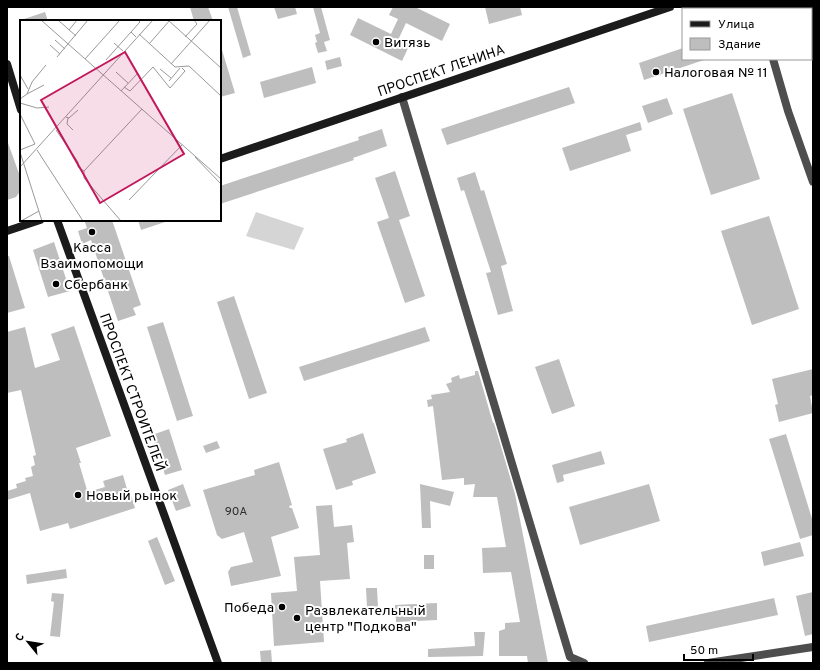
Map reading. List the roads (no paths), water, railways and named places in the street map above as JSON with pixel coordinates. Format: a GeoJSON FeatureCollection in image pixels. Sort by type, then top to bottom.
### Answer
{"type":"FeatureCollection","features":[{"type":"Feature","properties":{"kind":"street","name":"ПРОСПЕКТ ЛЕНИНА"},"geometry":{"type":"LineString","coordinates":[[221,159],[670,7]]}},
{"type":"Feature","properties":{"kind":"street"},"geometry":{"type":"LineString","coordinates":[[772,60],[788,111],[813,182]]}},
{"type":"Feature","properties":{"kind":"street"},"geometry":{"type":"LineString","coordinates":[[7,64],[20,107]]}},
{"type":"Feature","properties":{"kind":"street"},"geometry":{"type":"LineString","coordinates":[[402,97],[570,656],[584,663]]}},
{"type":"Feature","properties":{"kind":"street"},"geometry":{"type":"LineString","coordinates":[[7,231],[37,221]]}},
{"type":"Feature","properties":{"kind":"street","name":"ПРОСПЕКТ СТРОИТЕЛЕЙ"},"geometry":{"type":"LineString","coordinates":[[57,221],[218,663]]}},
{"type":"Feature","properties":{"kind":"street"},"geometry":{"type":"LineString","coordinates":[[708,663],[813,648]]}},
{"type":"Feature","properties":{"kind":"place","name":"Витязь"},"geometry":{"type":"Point","coordinates":[376,42]}},
{"type":"Feature","properties":{"kind":"place","name":"Налоговая № 11"},"geometry":{"type":"Point","coordinates":[656,72]}},
{"type":"Feature","properties":{"kind":"place","name":"Касса Взаимопомощи"},"geometry":{"type":"Point","coordinates":[92,232]}},
{"type":"Feature","properties":{"kind":"place","name":"Сбербанк"},"geometry":{"type":"Point","coordinates":[56,284]}},
{"type":"Feature","properties":{"kind":"place","name":"Новый рынок"},"geometry":{"type":"Point","coordinates":[78,495]}},
{"type":"Feature","properties":{"kind":"place","name":"Победа"},"geometry":{"type":"Point","coordinates":[282,607]}},
{"type":"Feature","properties":{"kind":"place","name":"Развлекательный центр \"Подкова\""},"geometry":{"type":"Point","coordinates":[297,618]}}]}
